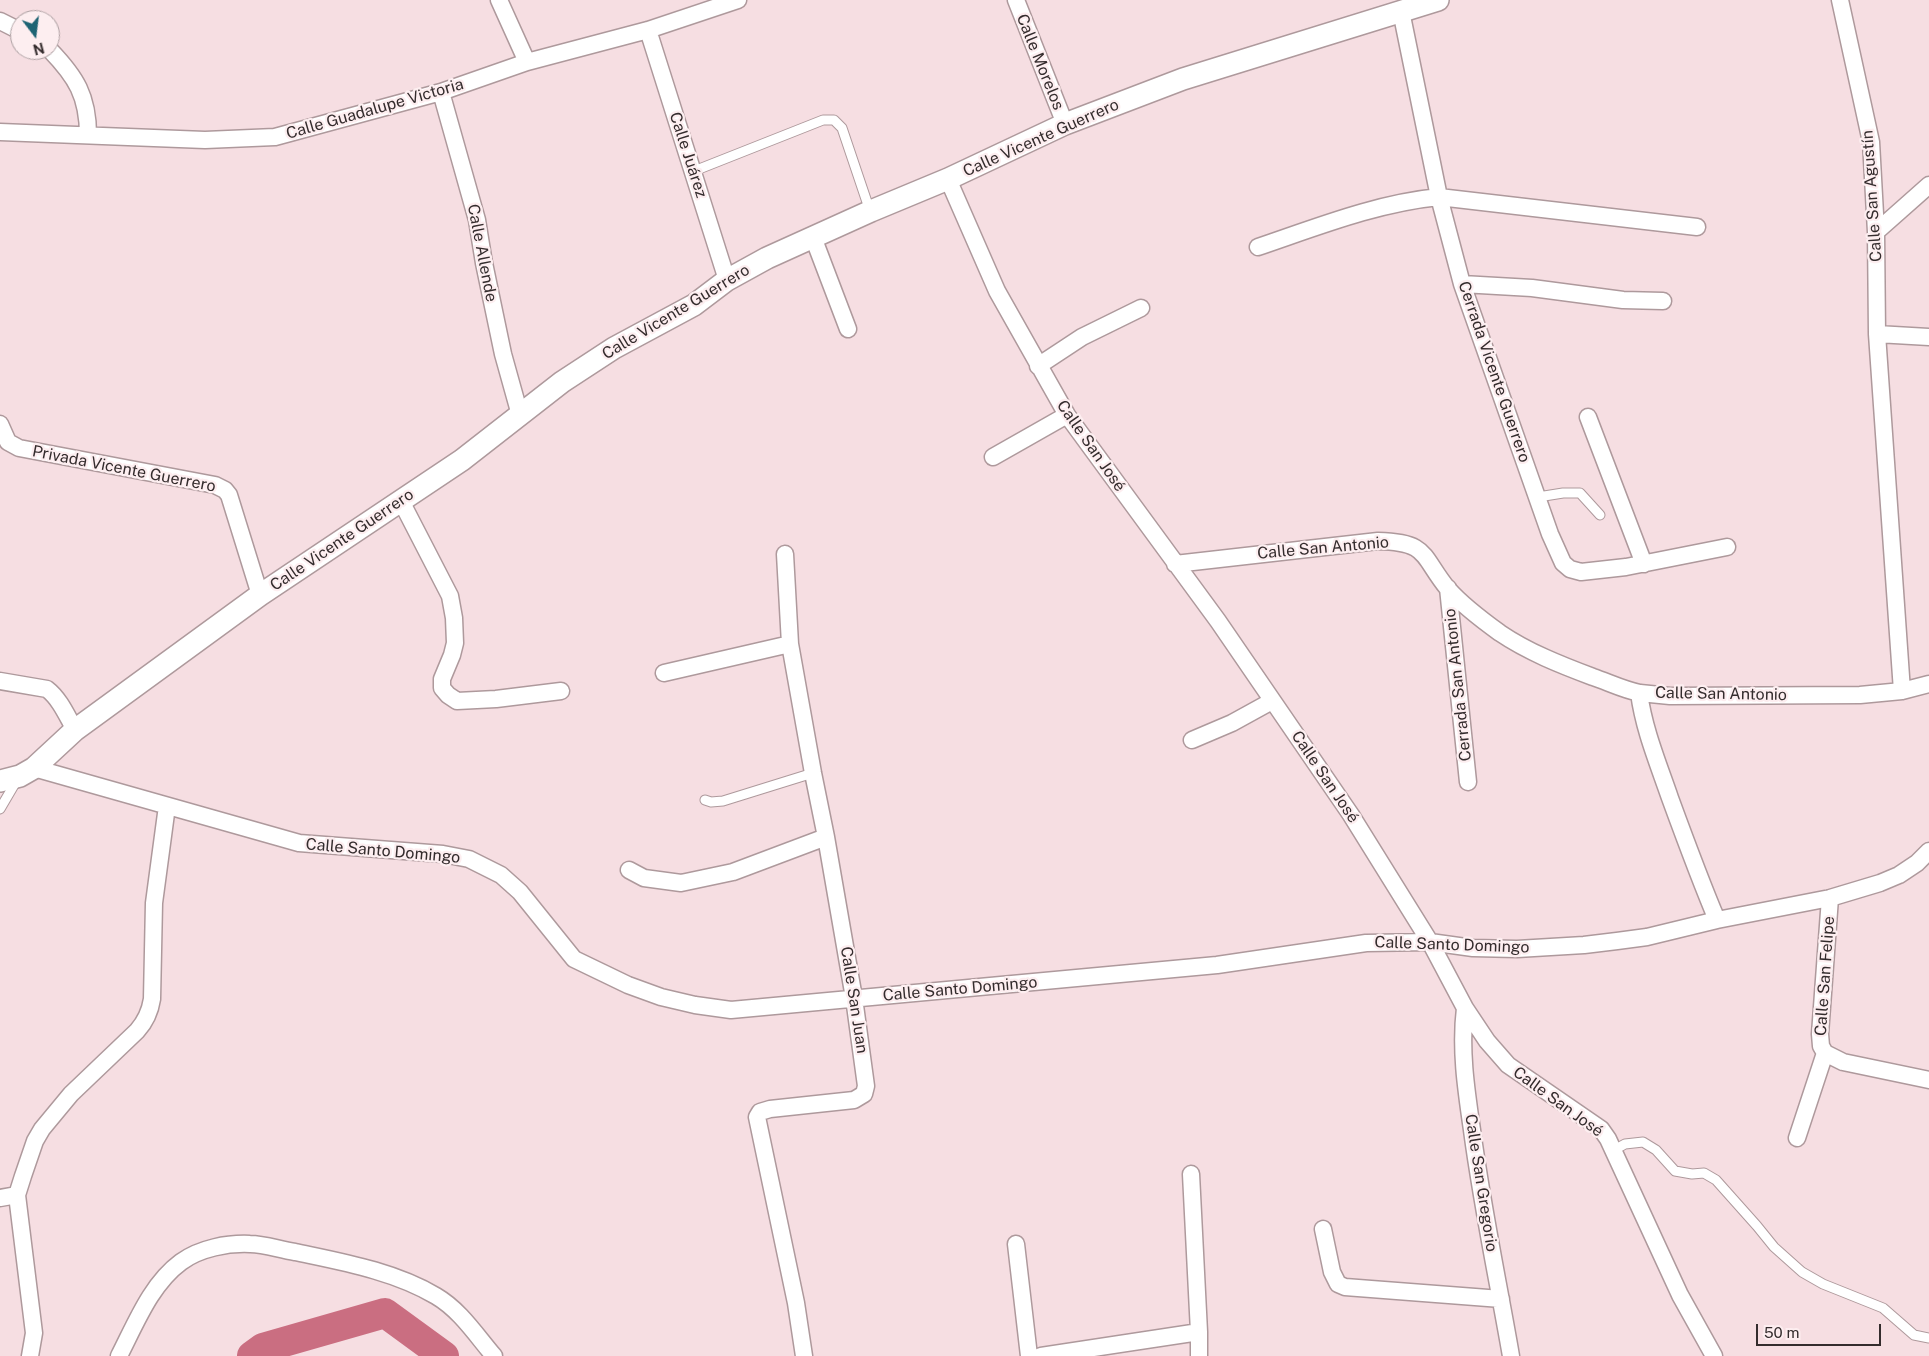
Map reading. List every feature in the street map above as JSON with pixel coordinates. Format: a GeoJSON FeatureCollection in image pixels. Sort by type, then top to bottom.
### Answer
{"type":"FeatureCollection","features":[{"type":"Feature","properties":{"kind":"street"},"geometry":{"type":"LineString","coordinates":[[499,0],[526,62]]}},
{"type":"Feature","properties":{"kind":"street","name":"Calle Guadalupe Victoria"},"geometry":{"type":"LineString","coordinates":[[0,132],[205,140],[275,137],[441,92],[526,62],[648,30],[738,0]]}},
{"type":"Feature","properties":{"kind":"street","name":"Calle Morelos"},"geometry":{"type":"LineString","coordinates":[[1016,0],[1065,124]]}},
{"type":"Feature","properties":{"kind":"street","name":"Calle Vicente Guerrero"},"geometry":{"type":"LineString","coordinates":[[18,775],[75,730],[260,595],[462,460],[562,382],[614,348],[694,305],[728,280],[767,258],[948,179],[1065,124],[1183,79],[1438,0]]}},
{"type":"Feature","properties":{"kind":"street","name":"Calle San Agustín"},"geometry":{"type":"LineString","coordinates":[[1840,0],[1871,142],[1876,232],[1877,334],[1902,691]]}},
{"type":"Feature","properties":{"kind":"street","name":"Cerrada Vicente Guerrero"},"geometry":{"type":"LineString","coordinates":[[1401,11],[1439,197],[1462,284],[1557,552],[1563,563],[1570,569],[1581,572],[1644,564],[1727,547]]}},
{"type":"Feature","properties":{"kind":"street","name":"Calle Juárez"},"geometry":{"type":"LineString","coordinates":[[648,30],[728,280]]}},
{"type":"Feature","properties":{"kind":"street"},"geometry":{"type":"LineString","coordinates":[[58,60],[76,81],[84,99],[88,115],[88,135]]}},
{"type":"Feature","properties":{"kind":"street","name":"Calle Allende"},"geometry":{"type":"LineString","coordinates":[[441,92],[477,220],[484,263],[520,416]]}},
{"type":"Feature","properties":{"kind":"street","name":"Calle San José"},"geometry":{"type":"LineString","coordinates":[[948,179],[997,291],[1067,415],[1174,564],[1218,621],[1351,815],[1430,942],[1465,1008],[1499,1057],[1601,1129],[1614,1150],[1680,1295],[1714,1356]]}},
{"type":"Feature","properties":{"kind":"street"},"geometry":{"type":"LineString","coordinates":[[1876,232],[1929,185]]}},
{"type":"Feature","properties":{"kind":"street"},"geometry":{"type":"LineString","coordinates":[[1258,247],[1377,209],[1414,199],[1439,197],[1697,227]]}},
{"type":"Feature","properties":{"kind":"street"},"geometry":{"type":"LineString","coordinates":[[813,237],[848,329]]}},
{"type":"Feature","properties":{"kind":"street"},"geometry":{"type":"LineString","coordinates":[[1462,284],[1532,288],[1623,300],[1664,302]]}},
{"type":"Feature","properties":{"kind":"street"},"geometry":{"type":"LineString","coordinates":[[1038,366],[1082,336],[1141,308]]}},
{"type":"Feature","properties":{"kind":"street"},"geometry":{"type":"LineString","coordinates":[[1877,334],[1929,337]]}},
{"type":"Feature","properties":{"kind":"street"},"geometry":{"type":"LineString","coordinates":[[993,457],[1067,415]]}},
{"type":"Feature","properties":{"kind":"street"},"geometry":{"type":"LineString","coordinates":[[1588,417],[1644,564]]}},
{"type":"Feature","properties":{"kind":"street","name":"Privada Vicente Guerrero"},"geometry":{"type":"LineString","coordinates":[[2,431],[8,442],[19,448],[215,485],[225,490],[229,496],[260,595]]}},
{"type":"Feature","properties":{"kind":"street"},"geometry":{"type":"LineString","coordinates":[[401,501],[450,596],[454,618],[455,643],[442,679],[442,688],[448,695],[458,701],[496,699],[562,691]]}},
{"type":"Feature","properties":{"kind":"street","name":"Calle San Antonio"},"geometry":{"type":"LineString","coordinates":[[1174,564],[1378,541],[1397,541],[1421,551],[1448,588],[1468,609],[1502,634],[1534,653],[1588,675],[1639,692],[1670,696],[1860,695],[1902,691],[1929,684]]}},
{"type":"Feature","properties":{"kind":"street","name":"Calle San Juan"},"geometry":{"type":"LineString","coordinates":[[785,554],[790,644],[854,998],[866,1086],[861,1097],[848,1101],[764,1110],[757,1117],[796,1303],[804,1356]]}},
{"type":"Feature","properties":{"kind":"street","name":"Cerrada San Antonio"},"geometry":{"type":"LineString","coordinates":[[1448,588],[1468,782]]}},
{"type":"Feature","properties":{"kind":"street"},"geometry":{"type":"LineString","coordinates":[[664,673],[790,644]]}},
{"type":"Feature","properties":{"kind":"street"},"geometry":{"type":"LineString","coordinates":[[0,681],[47,689],[53,693],[60,703],[75,730]]}},
{"type":"Feature","properties":{"kind":"street"},"geometry":{"type":"LineString","coordinates":[[1639,692],[1643,718],[1650,742],[1700,880],[1717,920]]}},
{"type":"Feature","properties":{"kind":"street"},"geometry":{"type":"LineString","coordinates":[[1192,740],[1232,723],[1272,701]]}},
{"type":"Feature","properties":{"kind":"street","name":"Calle Santo Domingo"},"geometry":{"type":"LineString","coordinates":[[18,775],[167,806],[299,844],[443,854],[469,859],[501,875],[520,892],[574,960],[628,985],[660,997],[695,1005],[731,1010],[1217,964],[1366,943],[1430,942],[1473,948],[1517,949],[1584,945],[1647,937],[1717,920],[1830,898],[1880,883],[1899,875],[1917,863],[1929,851]]}},
{"type":"Feature","properties":{"kind":"street"},"geometry":{"type":"LineString","coordinates":[[30,1356],[34,1333],[17,1195],[35,1141],[42,1129],[71,1094],[137,1031],[150,1011],[152,999],[154,903],[167,806]]}},
{"type":"Feature","properties":{"kind":"street"},"geometry":{"type":"LineString","coordinates":[[629,870],[644,878],[681,883],[733,872],[826,837]]}},
{"type":"Feature","properties":{"kind":"street","name":"Calle San Felipe"},"geometry":{"type":"LineString","coordinates":[[1830,898],[1820,1034],[1821,1046],[1825,1053],[1843,1062],[1929,1080]]}},
{"type":"Feature","properties":{"kind":"street","name":"Calle San Gregorio"},"geometry":{"type":"LineString","coordinates":[[1465,1008],[1463,1026],[1464,1076],[1480,1191],[1512,1356]]}},
{"type":"Feature","properties":{"kind":"street","name":"Calle San Felipe"},"geometry":{"type":"LineString","coordinates":[[1797,1138],[1825,1053]]}},
{"type":"Feature","properties":{"kind":"street"},"geometry":{"type":"LineString","coordinates":[[1191,1174],[1199,1356]]}},
{"type":"Feature","properties":{"kind":"street"},"geometry":{"type":"LineString","coordinates":[[0,1198],[17,1195]]}},
{"type":"Feature","properties":{"kind":"street"},"geometry":{"type":"LineString","coordinates":[[1323,1229],[1332,1272],[1338,1284],[1501,1299]]}},
{"type":"Feature","properties":{"kind":"street"},"geometry":{"type":"LineString","coordinates":[[119,1356],[148,1299],[182,1261],[203,1250],[229,1245],[251,1244],[335,1260],[404,1280],[437,1297],[459,1314],[494,1356]]}},
{"type":"Feature","properties":{"kind":"street"},"geometry":{"type":"LineString","coordinates":[[1016,1244],[1029,1356]]}},
{"type":"Feature","properties":{"kind":"street"},"geometry":{"type":"LineString","coordinates":[[1041,1356],[1199,1332]]}},
{"type":"Feature","properties":{"kind":"lane"},"geometry":{"type":"LineString","coordinates":[[694,171],[823,120],[834,120],[842,128],[871,211]]}},
{"type":"Feature","properties":{"kind":"lane"},"geometry":{"type":"LineString","coordinates":[[1538,497],[1563,493],[1580,493],[1600,515]]}},
{"type":"Feature","properties":{"kind":"lane"},"geometry":{"type":"LineString","coordinates":[[704,800],[723,802],[812,773]]}},
{"type":"Feature","properties":{"kind":"lane"},"geometry":{"type":"LineString","coordinates":[[0,809],[18,775]]}},
{"type":"Feature","properties":{"kind":"lane"},"geometry":{"type":"LineString","coordinates":[[1614,1150],[1625,1144],[1643,1142],[1656,1150],[1676,1171],[1692,1174],[1704,1173],[1716,1180],[1774,1247],[1802,1272],[1823,1284],[1883,1308],[1914,1335],[1929,1338]]}},
{"type":"Feature","properties":{"kind":"waterway"},"geometry":{"type":"LineString","coordinates":[[252,1356],[263,1348],[385,1313],[444,1356]]}}]}
